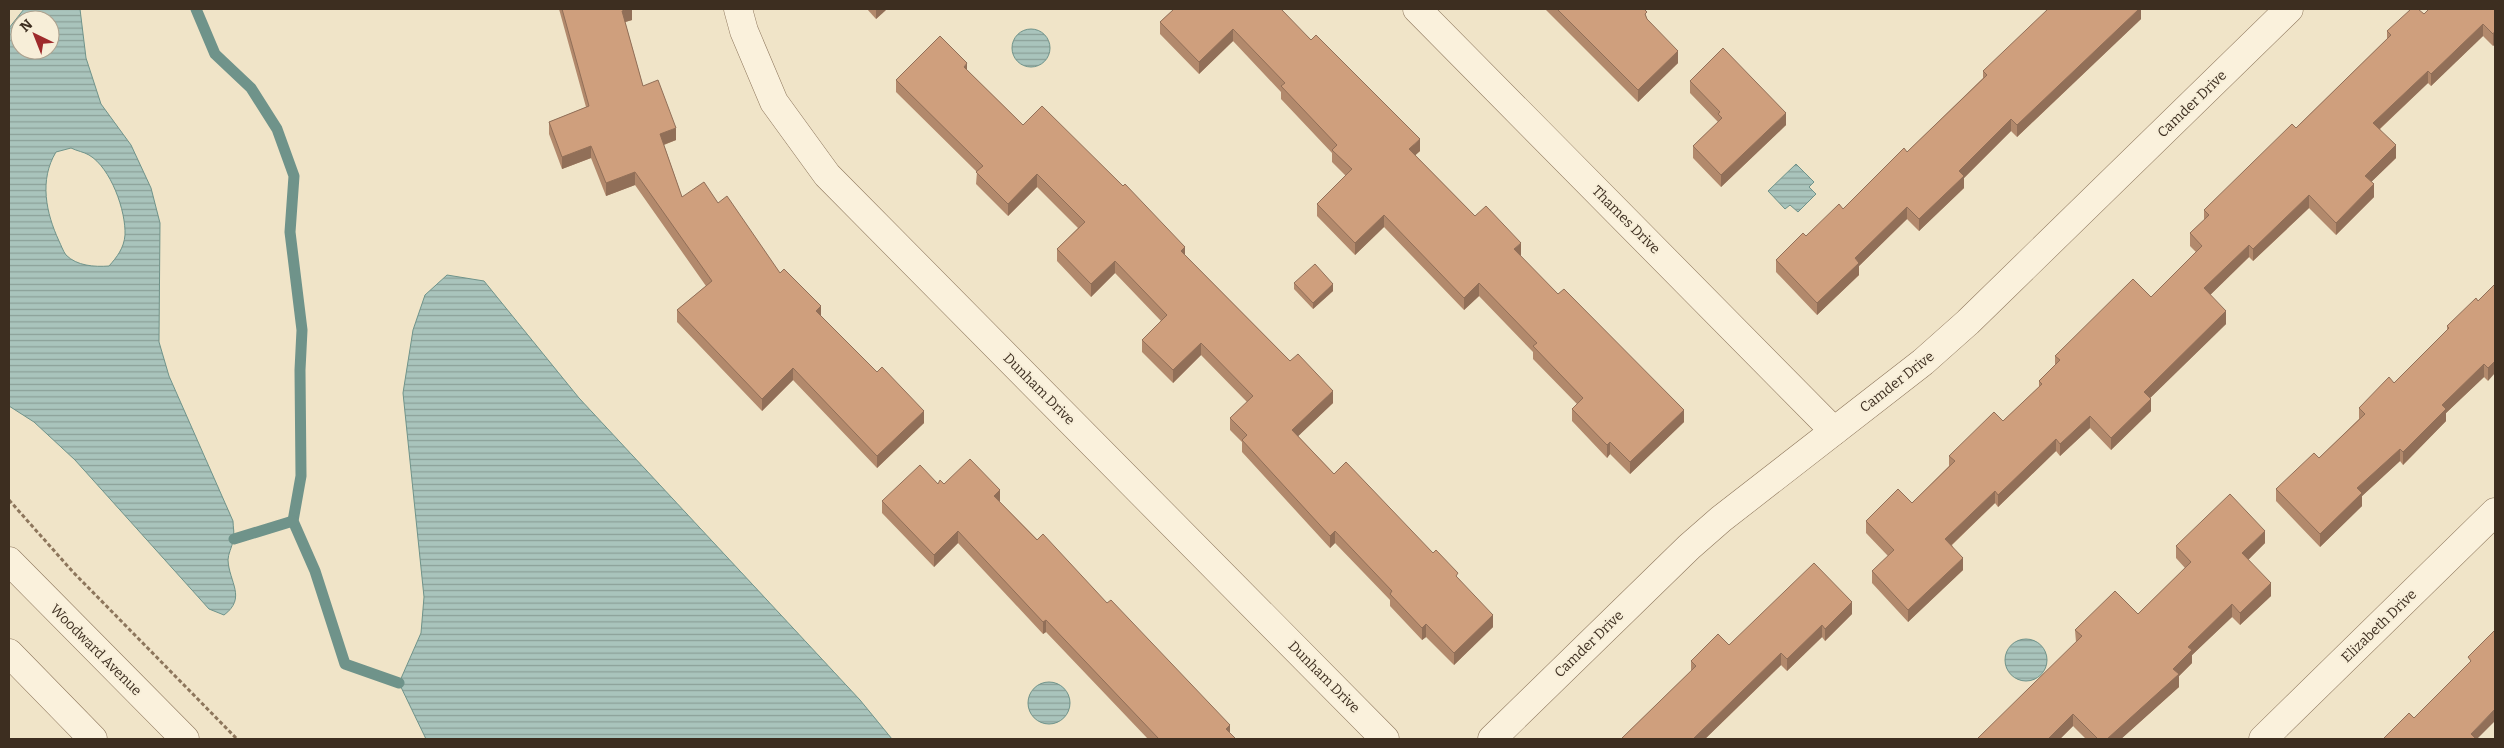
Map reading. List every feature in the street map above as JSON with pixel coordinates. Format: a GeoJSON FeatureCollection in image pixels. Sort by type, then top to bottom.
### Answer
{"type":"FeatureCollection","features":[{"type":"Feature","properties":{"kind":"street","name":"Dunham Drive"},"geometry":{"type":"LineString","coordinates":[[738,9],[744,31],[774,102],[827,175],[1385,739]]}},
{"type":"Feature","properties":{"kind":"street","name":"Thames Drive"},"geometry":{"type":"LineString","coordinates":[[1417,9],[1834,431]]}},
{"type":"Feature","properties":{"kind":"street","name":"Camder Drive"},"geometry":{"type":"LineString","coordinates":[[1492,739],[1696,541],[1923,362],[1968,322],[2289,9]]}},
{"type":"Feature","properties":{"kind":"street","name":"Elizabeth Drive"},"geometry":{"type":"LineString","coordinates":[[2263,739],[2495,512]]}},
{"type":"Feature","properties":{"kind":"street","name":"Woodward Avenue"},"geometry":{"type":"LineString","coordinates":[[9,561],[185,739]]}},
{"type":"Feature","properties":{"kind":"street"},"geometry":{"type":"LineString","coordinates":[[9,653],[93,739]]}},
{"type":"Feature","properties":{"kind":"path"},"geometry":{"type":"LineString","coordinates":[[9,500],[73,572],[237,739]]}},
{"type":"Feature","properties":{"kind":"water"},"geometry":{"type":"Polygon","coordinates":[[[80,9],[86,58],[101,104],[131,145],[151,188],[160,223],[159,342],[169,376],[233,521],[234,539],[228,560],[236,596],[231,609],[224,615],[209,609],[75,460],[34,422],[9,406],[9,28],[10,27],[10,60],[60,60],[60,10],[23,10],[80,9]],[[71,148],[56,152],[47,174],[46,196],[48,208],[54,230],[63,250],[70,259],[86,265],[109,266],[120,252],[123,244],[125,225],[123,214],[116,191],[104,170],[97,161],[87,154],[71,148]]]}},
{"type":"Feature","properties":{"kind":"water"},"geometry":{"type":"Polygon","coordinates":[[[1031,29],[1044,35],[1050,48],[1044,61],[1031,67],[1018,61],[1012,48],[1018,35],[1031,29]]]}},
{"type":"Feature","properties":{"kind":"water"},"geometry":{"type":"Polygon","coordinates":[[[1796,164],[1814,182],[1809,187],[1816,194],[1798,212],[1790,205],[1785,209],[1768,191],[1796,164]]]}},
{"type":"Feature","properties":{"kind":"water"},"geometry":{"type":"Polygon","coordinates":[[[447,275],[484,281],[579,398],[860,700],[892,739],[426,739],[399,683],[421,633],[424,597],[403,393],[413,330],[425,295],[447,275]]]}},
{"type":"Feature","properties":{"kind":"water"},"geometry":{"type":"Polygon","coordinates":[[[2026,639],[2041,645],[2047,660],[2041,675],[2026,681],[2011,675],[2005,660],[2011,645],[2026,639]]]}},
{"type":"Feature","properties":{"kind":"water"},"geometry":{"type":"Polygon","coordinates":[[[1049,682],[1064,688],[1070,703],[1064,718],[1049,724],[1034,718],[1028,703],[1034,688],[1049,682]]]}},
{"type":"Feature","properties":{"kind":"building"},"geometry":{"type":"Polygon","coordinates":[[[562,9],[628,9],[622,11],[643,86],[658,80],[676,128],[660,134],[682,197],[704,182],[718,203],[727,196],[780,273],[784,269],[821,306],[816,311],[877,372],[882,367],[924,411],[877,456],[793,368],[762,399],[677,310],[712,281],[635,172],[606,183],[591,146],[562,157],[549,122],[589,106],[562,9]]]}},
{"type":"Feature","properties":{"kind":"building"},"geometry":{"type":"Polygon","coordinates":[[[1174,9],[1281,9],[1311,40],[1316,35],[1420,139],[1409,149],[1475,216],[1486,206],[1521,243],[1514,249],[1558,294],[1564,289],[1684,410],[1630,462],[1610,442],[1607,445],[1572,409],[1583,398],[1533,346],[1537,343],[1479,283],[1464,298],[1384,215],[1355,243],[1317,204],[1352,169],[1332,150],[1337,145],[1281,86],[1285,83],[1233,29],[1199,62],[1160,22],[1174,9]]]}},
{"type":"Feature","properties":{"kind":"building"},"geometry":{"type":"Polygon","coordinates":[[[1557,9],[1644,9],[1647,12],[1645,14],[1647,19],[1678,51],[1638,90],[1557,9]]]}},
{"type":"Feature","properties":{"kind":"building"},"geometry":{"type":"Polygon","coordinates":[[[2048,9],[2139,9],[2017,125],[2011,119],[1959,171],[1964,176],[1919,219],[1907,207],[1855,258],[1859,263],[1817,303],[1776,260],[1803,233],[1806,236],[1839,204],[1843,209],[1904,148],[1907,152],[1987,75],[1983,71],[2048,9]]]}},
{"type":"Feature","properties":{"kind":"building"},"geometry":{"type":"Polygon","coordinates":[[[2411,9],[2418,9],[2424,14],[2429,9],[2495,9],[2495,31],[2493,34],[2483,24],[2431,74],[2428,71],[2373,123],[2396,145],[2365,176],[2374,184],[2336,223],[2309,195],[2253,249],[2249,245],[2204,288],[2226,311],[2144,392],[2151,399],[2111,438],[2090,416],[2060,444],[2056,439],[1998,495],[1995,491],[1945,539],[1963,558],[1908,610],[1872,571],[1894,550],[1866,521],[1898,489],[1912,503],[1955,461],[1949,456],[1994,412],[2003,421],[2042,384],[2039,381],[2060,360],[2055,356],[2133,279],[2151,297],[2202,246],[2190,233],[2209,215],[2204,210],[2292,124],[2296,128],[2391,35],[2387,31],[2411,9]]]}},
{"type":"Feature","properties":{"kind":"building"},"geometry":{"type":"Polygon","coordinates":[[[940,36],[967,63],[964,67],[1023,125],[1042,106],[1123,186],[1125,184],[1185,247],[1181,251],[1290,361],[1298,354],[1333,391],[1292,430],[1334,474],[1346,462],[1433,553],[1436,550],[1458,573],[1456,576],[1493,615],[1454,653],[1426,624],[1422,628],[1390,594],[1392,591],[1335,531],[1330,536],[1242,440],[1247,435],[1230,418],[1253,396],[1201,343],[1173,370],[1142,340],[1167,315],[1115,261],[1091,284],[1057,249],[1085,222],[1037,174],[1008,204],[976,172],[983,166],[896,80],[940,36]]]}},
{"type":"Feature","properties":{"kind":"building"},"geometry":{"type":"Polygon","coordinates":[[[1723,48],[1786,113],[1721,175],[1693,146],[1722,118],[1718,114],[1720,112],[1690,81],[1723,48]]]}},
{"type":"Feature","properties":{"kind":"building"},"geometry":{"type":"Polygon","coordinates":[[[1315,264],[1333,284],[1313,303],[1294,283],[1315,264]]]}},
{"type":"Feature","properties":{"kind":"building"},"geometry":{"type":"Polygon","coordinates":[[[2495,284],[2495,361],[2488,368],[2484,364],[2442,405],[2446,409],[2403,452],[2400,449],[2357,488],[2362,493],[2320,534],[2276,489],[2314,453],[2319,458],[2365,414],[2359,408],[2389,377],[2394,383],[2449,328],[2447,326],[2476,298],[2478,301],[2495,284]]]}},
{"type":"Feature","properties":{"kind":"building"},"geometry":{"type":"Polygon","coordinates":[[[970,459],[1000,490],[994,496],[1037,540],[1043,534],[1107,603],[1111,600],[1230,725],[1226,729],[1236,739],[1159,739],[1046,620],[1043,622],[958,531],[934,555],[882,501],[920,465],[938,484],[940,480],[944,484],[970,459]]]}},
{"type":"Feature","properties":{"kind":"building"},"geometry":{"type":"Polygon","coordinates":[[[2230,494],[2265,531],[2242,553],[2271,583],[2240,613],[2232,604],[2188,647],[2192,650],[2173,669],[2179,674],[2107,739],[2098,739],[2073,714],[2048,739],[1977,739],[2082,636],[2075,630],[2115,591],[2138,614],[2191,562],[2176,546],[2230,494]]]}},
{"type":"Feature","properties":{"kind":"building"},"geometry":{"type":"Polygon","coordinates":[[[1814,563],[1852,602],[1825,629],[1822,625],[1787,659],[1781,653],[1693,739],[1621,739],[1696,666],[1691,661],[1718,634],[1729,645],[1814,563]]]}},
{"type":"Feature","properties":{"kind":"building"},"geometry":{"type":"Polygon","coordinates":[[[2495,630],[2495,709],[2471,734],[2476,739],[2383,739],[2409,713],[2414,718],[2471,661],[2468,657],[2495,630]]]}},
{"type":"Feature","properties":{"kind":"waterway"},"geometry":{"type":"LineString","coordinates":[[196,9],[215,54],[251,88],[277,129],[294,176],[290,232],[302,330],[300,370],[301,476],[293,521],[315,571],[345,664],[399,683]]}},
{"type":"Feature","properties":{"kind":"waterway"},"geometry":{"type":"LineString","coordinates":[[234,539],[293,521]]}}]}
